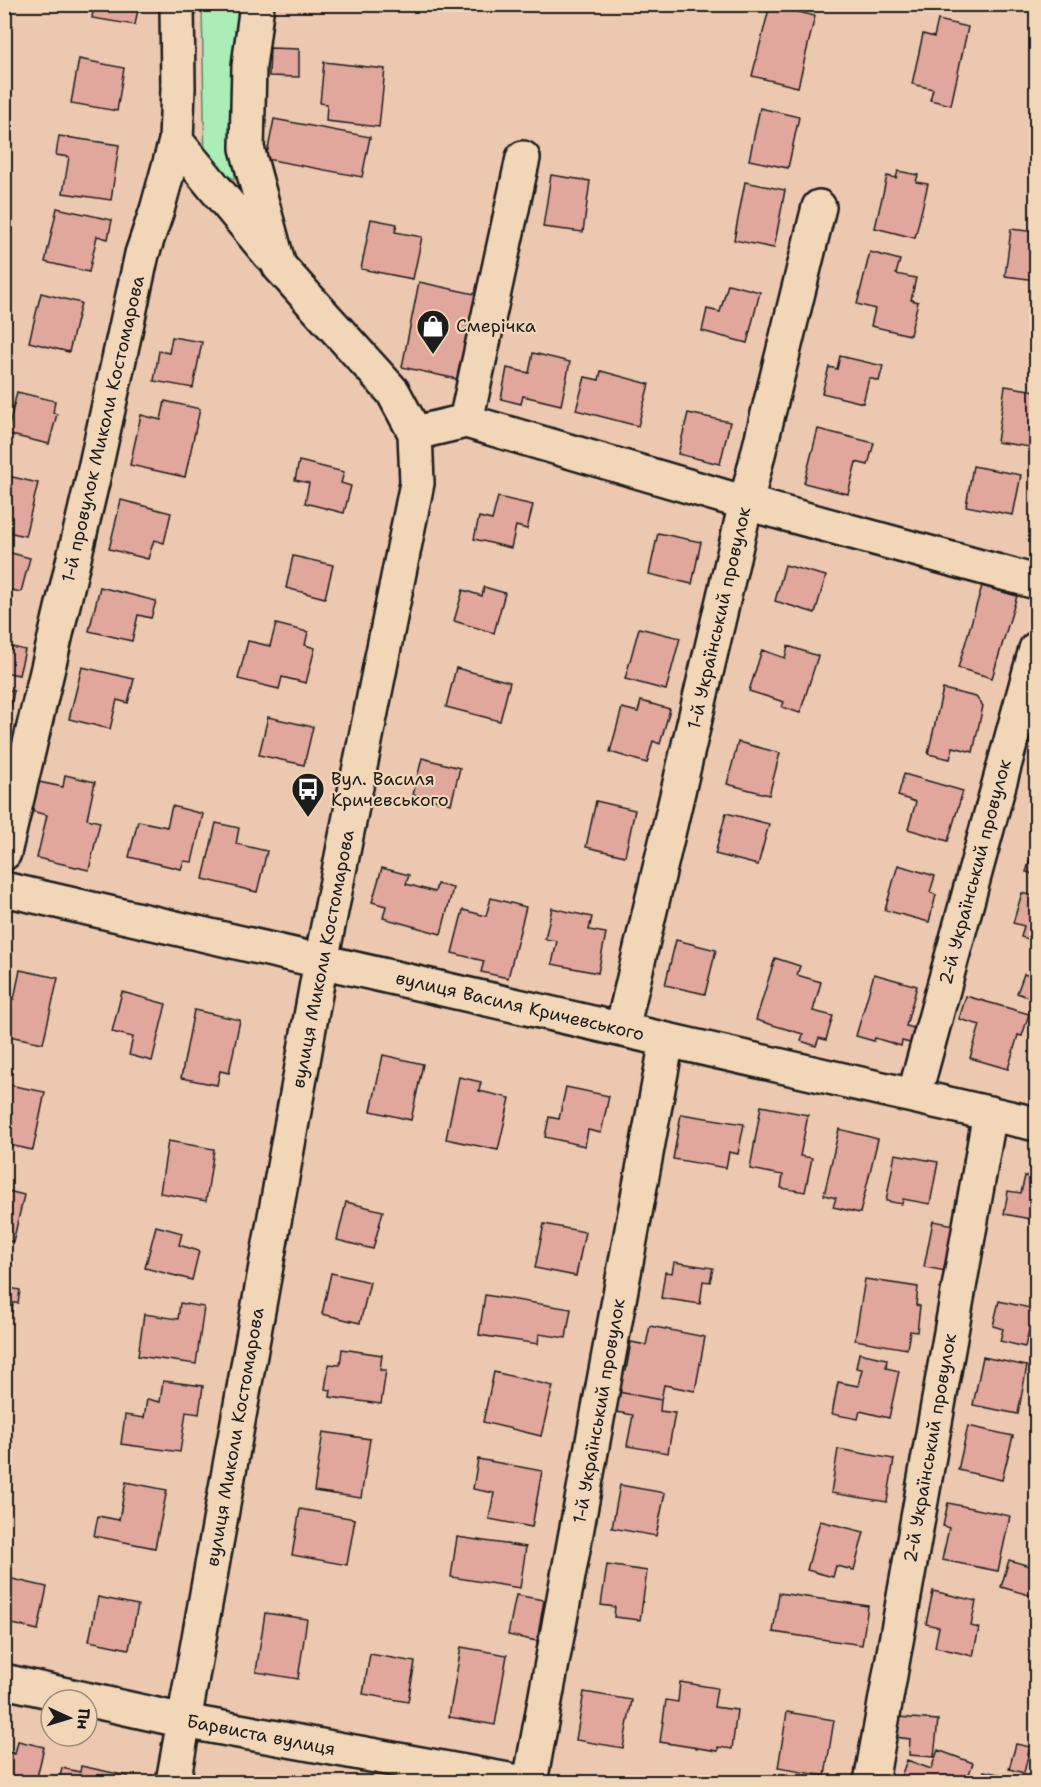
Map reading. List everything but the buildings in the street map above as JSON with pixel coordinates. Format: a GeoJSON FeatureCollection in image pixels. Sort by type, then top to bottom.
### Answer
{"type":"FeatureCollection","features":[{"type":"Feature","properties":{"kind":"street","name":"1-й провулок Миколи Костомарова"},"geometry":{"type":"LineString","coordinates":[[4,853],[93,478],[142,254],[176,141],[177,4]]}},
{"type":"Feature","properties":{"kind":"street","name":"вулиця Миколи Костомарова"},"geometry":{"type":"LineString","coordinates":[[173,1782],[321,961],[417,483],[415,433],[393,392],[279,266],[247,148],[249,66],[257,4]]}},
{"type":"Feature","properties":{"kind":"street"},"geometry":{"type":"LineString","coordinates":[[176,141],[279,266]]}},
{"type":"Feature","properties":{"kind":"street"},"geometry":{"type":"LineString","coordinates":[[466,421],[523,158]]}},
{"type":"Feature","properties":{"kind":"street","name":"1-й Український провулок"},"geometry":{"type":"LineString","coordinates":[[622,1029],[746,503],[819,207]]}},
{"type":"Feature","properties":{"kind":"street"},"geometry":{"type":"LineString","coordinates":[[415,433],[466,421],[746,503],[1036,582]]}},
{"type":"Feature","properties":{"kind":"street","name":"2-й Український провулок"},"geometry":{"type":"LineString","coordinates":[[914,1096],[1036,649]]}},
{"type":"Feature","properties":{"kind":"street","name":"вулиця Василя Кричевського"},"geometry":{"type":"LineString","coordinates":[[4,889],[1036,1124]]}},
{"type":"Feature","properties":{"kind":"street","name":"1-й Український провулок"},"geometry":{"type":"LineString","coordinates":[[530,1782],[667,1040]]}},
{"type":"Feature","properties":{"kind":"street","name":"2-й Український провулок"},"geometry":{"type":"LineString","coordinates":[[871,1782],[990,1113]]}},
{"type":"Feature","properties":{"kind":"street","name":"Барвиста вулиця"},"geometry":{"type":"LineString","coordinates":[[4,1681],[184,1721],[519,1782]]}},
{"type":"Feature","properties":{"kind":"green space"},"geometry":{"type":"Polygon","coordinates":[[[202,5],[244,5],[235,179],[205,167],[202,5]]]}},
{"type":"Feature","properties":{"kind":"place","name":"Смерічка"},"geometry":{"type":"Point","coordinates":[433,355]}},
{"type":"Feature","properties":{"kind":"place","name":"Вул. Василя Кричевського"},"geometry":{"type":"Point","coordinates":[308,818]}}]}
